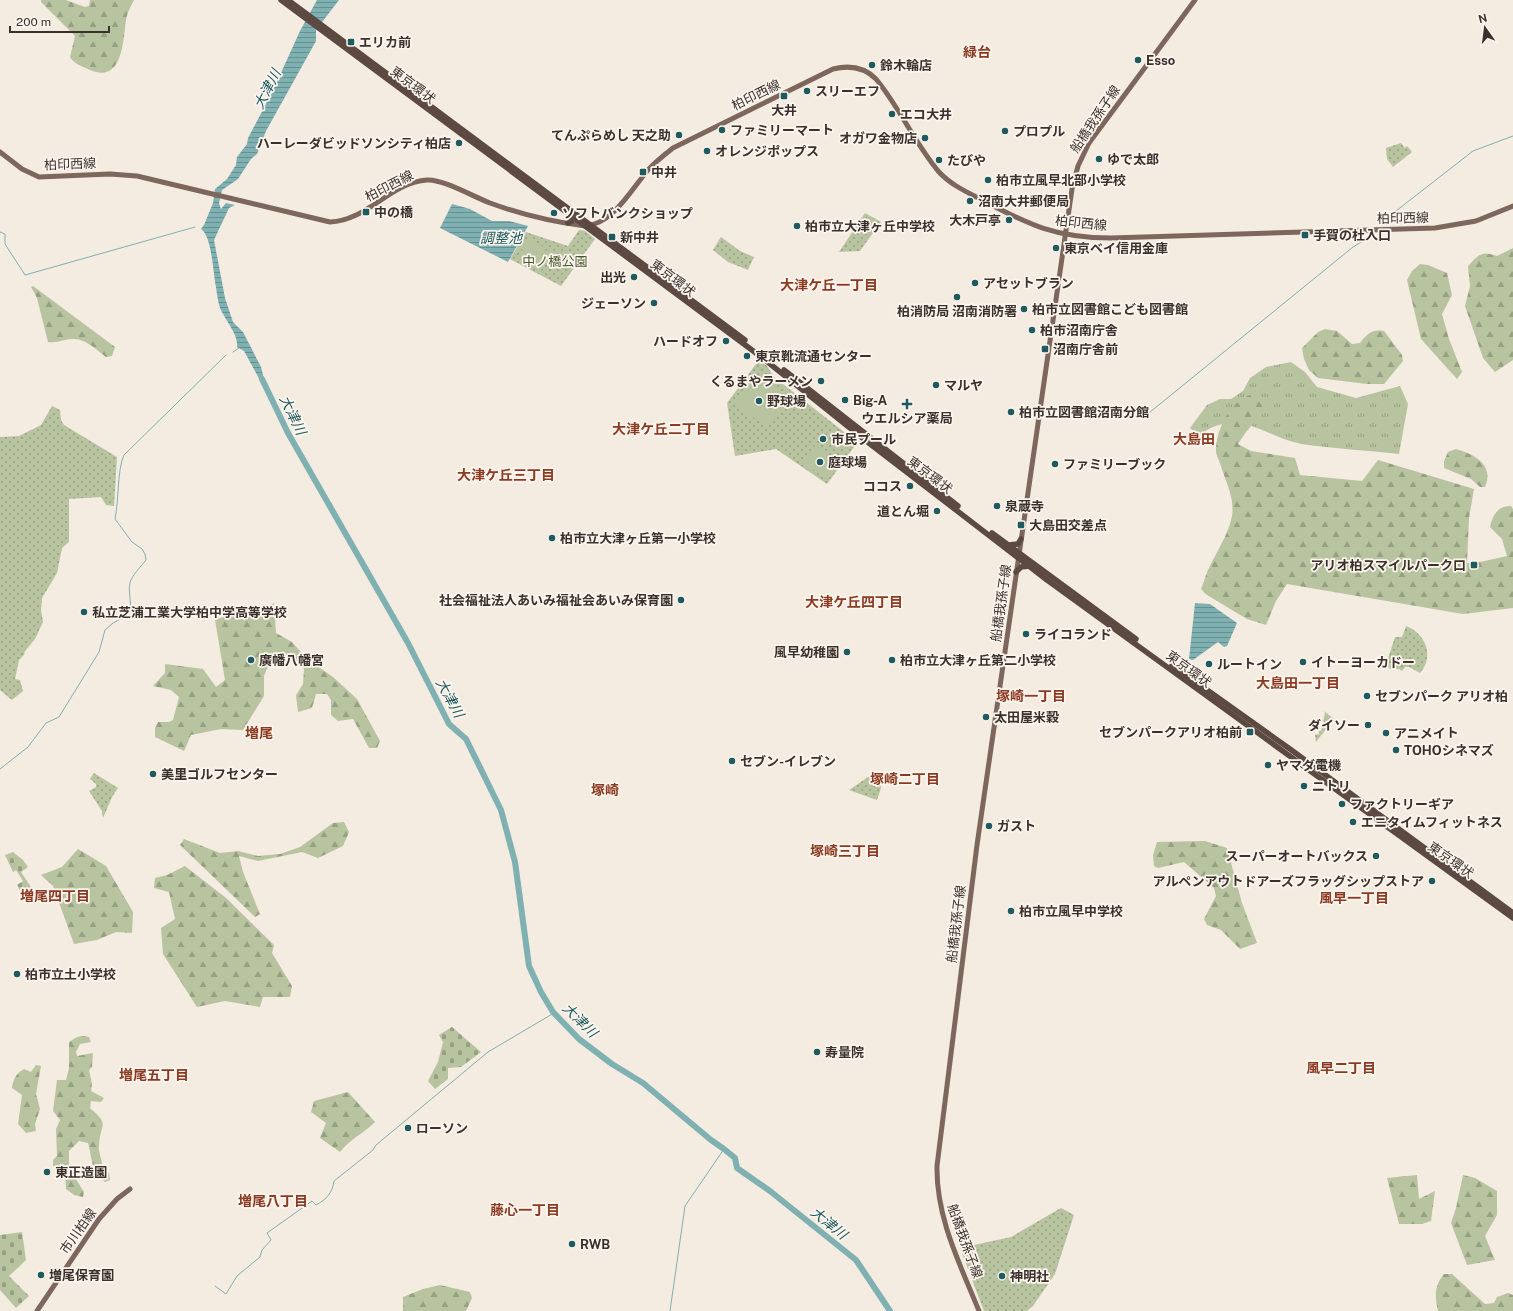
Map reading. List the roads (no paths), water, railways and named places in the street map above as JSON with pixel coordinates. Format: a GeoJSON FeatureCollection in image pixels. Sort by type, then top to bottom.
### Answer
{"type":"FeatureCollection","features":[{"type":"Feature","properties":{"kind":"highway","name":"東京環状"},"geometry":{"type":"LineString","coordinates":[[281,0],[327,31],[585,226],[650,272]]}},
{"type":"Feature","properties":{"kind":"highway","name":"東京環状"},"geometry":{"type":"LineString","coordinates":[[288,0],[299,11]]}},
{"type":"Feature","properties":{"kind":"highway","name":"東京環状"},"geometry":{"type":"LineString","coordinates":[[422,102],[592,226],[794,382],[865,440],[1019,556],[1295,752],[1513,913]]}},
{"type":"Feature","properties":{"kind":"highway"},"geometry":{"type":"LineString","coordinates":[[568,223],[572,221],[572,216]]}},
{"type":"Feature","properties":{"kind":"highway","name":"東京環状"},"geometry":{"type":"LineString","coordinates":[[662,281],[810,389],[1008,545],[1029,566],[1513,918]]}},
{"type":"Feature","properties":{"kind":"highway"},"geometry":{"type":"LineString","coordinates":[[1008,545],[1018,544],[1021,539]]}},
{"type":"Feature","properties":{"kind":"highway"},"geometry":{"type":"LineString","coordinates":[[1016,572],[1021,567],[1029,566]]}},
{"type":"Feature","properties":{"kind":"main road","name":"船橋我孫子線"},"geometry":{"type":"LineString","coordinates":[[979,1311],[943,1217],[937,1187],[938,1166],[977,845],[1075,176],[1086,148],[1195,0]]}},
{"type":"Feature","properties":{"kind":"main road","name":"柏印西線"},"geometry":{"type":"LineString","coordinates":[[0,152],[22,170],[39,177],[106,174],[128,175],[323,221],[335,222],[354,216],[410,185],[433,180],[504,208],[568,223],[592,226],[608,216],[654,163],[673,148],[833,69],[849,66],[864,70],[876,80],[937,169],[950,182],[1027,224],[1066,234],[1106,238],[1435,228],[1476,221],[1513,206]]}},
{"type":"Feature","properties":{"kind":"main road","name":"市川柏線"},"geometry":{"type":"LineString","coordinates":[[37,1311],[99,1219],[117,1199],[130,1190]]}},
{"type":"Feature","properties":{"kind":"water"},"geometry":{"type":"Polygon","coordinates":[[[317,0],[339,0],[316,30],[316,41],[266,131],[257,154],[251,159],[238,179],[222,190],[219,203],[221,209],[226,203],[235,205],[229,208],[214,240],[225,298],[233,322],[243,332],[261,367],[268,395],[244,351],[237,347],[234,333],[222,313],[208,239],[201,229],[213,203],[215,189],[227,179],[236,165],[237,157],[247,144],[248,138],[266,104],[267,99],[270,97],[300,31],[317,0]]]}},
{"type":"Feature","properties":{"kind":"water","name":"調整池"},"geometry":{"type":"Polygon","coordinates":[[[452,204],[470,209],[492,221],[509,221],[528,226],[508,262],[440,228],[452,204]]]}},
{"type":"Feature","properties":{"kind":"water"},"geometry":{"type":"Polygon","coordinates":[[[1195,603],[1210,604],[1237,623],[1227,646],[1224,647],[1218,642],[1193,660],[1189,659],[1195,603]]]}},
{"type":"Feature","properties":{"kind":"waterway"},"geometry":{"type":"LineString","coordinates":[[1387,218],[1473,151],[1513,136]]}},
{"type":"Feature","properties":{"kind":"waterway"},"geometry":{"type":"LineString","coordinates":[[0,232],[5,234],[5,244],[25,275],[195,227]]}},
{"type":"Feature","properties":{"kind":"waterway"},"geometry":{"type":"LineString","coordinates":[[1144,417],[1353,247],[1373,235]]}},
{"type":"Feature","properties":{"kind":"waterway"},"geometry":{"type":"LineString","coordinates":[[233,352],[239,348]]}},
{"type":"Feature","properties":{"kind":"waterway"},"geometry":{"type":"LineString","coordinates":[[0,769],[28,747],[46,723],[59,717],[99,652],[105,630],[113,623],[128,615],[131,610],[129,588],[131,579],[146,560],[142,549],[132,542],[115,519],[120,469],[124,455],[226,355]]}},
{"type":"Feature","properties":{"kind":"waterway","name":"大津川"},"geometry":{"type":"LineString","coordinates":[[262,379],[288,433],[408,643],[449,724],[466,739],[501,810],[515,862],[529,966],[541,992],[553,1012],[579,1039],[612,1064],[643,1083],[711,1140],[735,1158],[737,1168],[770,1191],[856,1260],[890,1311]]}},
{"type":"Feature","properties":{"kind":"waterway"},"geometry":{"type":"LineString","coordinates":[[215,1286],[226,1294],[237,1276],[260,1257],[262,1250],[271,1240],[267,1233],[312,1201],[316,1205],[323,1200],[332,1189],[334,1181],[373,1150],[376,1145],[488,1052],[554,1013]]}},
{"type":"Feature","properties":{"kind":"waterway"},"geometry":{"type":"LineString","coordinates":[[670,1311],[685,1206],[724,1149]]}},
{"type":"Feature","properties":{"kind":"place","name":"エリカ前"},"geometry":{"type":"Point","coordinates":[351,42]}},
{"type":"Feature","properties":{"kind":"place","name":"Esso"},"geometry":{"type":"Point","coordinates":[1138,60]}},
{"type":"Feature","properties":{"kind":"place","name":"鈴木輪店"},"geometry":{"type":"Point","coordinates":[872,65]}},
{"type":"Feature","properties":{"kind":"place","name":"スリーエフ"},"geometry":{"type":"Point","coordinates":[807,91]}},
{"type":"Feature","properties":{"kind":"place","name":"大井"},"geometry":{"type":"Point","coordinates":[784,96]}},
{"type":"Feature","properties":{"kind":"place","name":"エコ大井"},"geometry":{"type":"Point","coordinates":[892,114]}},
{"type":"Feature","properties":{"kind":"place","name":"ファミリーマート"},"geometry":{"type":"Point","coordinates":[722,130]}},
{"type":"Feature","properties":{"kind":"place","name":"プロプル"},"geometry":{"type":"Point","coordinates":[1005,131]}},
{"type":"Feature","properties":{"kind":"place","name":"てんぷらめし 天之助"},"geometry":{"type":"Point","coordinates":[679,135]}},
{"type":"Feature","properties":{"kind":"place","name":"オガワ金物店"},"geometry":{"type":"Point","coordinates":[925,138]}},
{"type":"Feature","properties":{"kind":"place","name":"ハーレーダビッドソンシティ柏店"},"geometry":{"type":"Point","coordinates":[459,143]}},
{"type":"Feature","properties":{"kind":"place","name":"オレンジポップス"},"geometry":{"type":"Point","coordinates":[707,151]}},
{"type":"Feature","properties":{"kind":"place","name":"ゆで太郎"},"geometry":{"type":"Point","coordinates":[1099,159]}},
{"type":"Feature","properties":{"kind":"place","name":"たびや"},"geometry":{"type":"Point","coordinates":[939,160]}},
{"type":"Feature","properties":{"kind":"place","name":"中井"},"geometry":{"type":"Point","coordinates":[643,172]}},
{"type":"Feature","properties":{"kind":"place","name":"柏市立風早北部小学校"},"geometry":{"type":"Point","coordinates":[988,180]}},
{"type":"Feature","properties":{"kind":"place","name":"沼南大井郵便局"},"geometry":{"type":"Point","coordinates":[970,201]}},
{"type":"Feature","properties":{"kind":"place","name":"中の橋"},"geometry":{"type":"Point","coordinates":[366,212]}},
{"type":"Feature","properties":{"kind":"place","name":"ソフトバンクショップ"},"geometry":{"type":"Point","coordinates":[554,213]}},
{"type":"Feature","properties":{"kind":"place","name":"大木戸亭"},"geometry":{"type":"Point","coordinates":[1009,220]}},
{"type":"Feature","properties":{"kind":"place","name":"柏市立大津ヶ丘中学校"},"geometry":{"type":"Point","coordinates":[797,226]}},
{"type":"Feature","properties":{"kind":"place","name":"手賀の杜入口"},"geometry":{"type":"Point","coordinates":[1305,235]}},
{"type":"Feature","properties":{"kind":"place","name":"新中井"},"geometry":{"type":"Point","coordinates":[612,237]}},
{"type":"Feature","properties":{"kind":"place","name":"東京ベイ信用金庫"},"geometry":{"type":"Point","coordinates":[1056,248]}},
{"type":"Feature","properties":{"kind":"place","name":"出光"},"geometry":{"type":"Point","coordinates":[634,277]}},
{"type":"Feature","properties":{"kind":"place","name":"アセットブラン"},"geometry":{"type":"Point","coordinates":[975,283]}},
{"type":"Feature","properties":{"kind":"place","name":"柏消防局 沼南消防署"},"geometry":{"type":"Point","coordinates":[957,297]}},
{"type":"Feature","properties":{"kind":"place","name":"ジェーソン"},"geometry":{"type":"Point","coordinates":[654,303]}},
{"type":"Feature","properties":{"kind":"place","name":"柏市立図書館こども図書館"},"geometry":{"type":"Point","coordinates":[1024,309]}},
{"type":"Feature","properties":{"kind":"place","name":"柏市沼南庁舎"},"geometry":{"type":"Point","coordinates":[1032,330]}},
{"type":"Feature","properties":{"kind":"place","name":"ハードオフ"},"geometry":{"type":"Point","coordinates":[726,341]}},
{"type":"Feature","properties":{"kind":"place","name":"沼南庁舎前"},"geometry":{"type":"Point","coordinates":[1045,349]}},
{"type":"Feature","properties":{"kind":"place","name":"東京靴流通センター"},"geometry":{"type":"Point","coordinates":[747,356]}},
{"type":"Feature","properties":{"kind":"place","name":"くるまやラーメン"},"geometry":{"type":"Point","coordinates":[821,381]}},
{"type":"Feature","properties":{"kind":"place","name":"マルヤ"},"geometry":{"type":"Point","coordinates":[936,385]}},
{"type":"Feature","properties":{"kind":"place","name":"Big-A"},"geometry":{"type":"Point","coordinates":[845,400]}},
{"type":"Feature","properties":{"kind":"place","name":"野球場"},"geometry":{"type":"Point","coordinates":[759,401]}},
{"type":"Feature","properties":{"kind":"place","name":"ウエルシア薬局"},"geometry":{"type":"Point","coordinates":[907,404]}},
{"type":"Feature","properties":{"kind":"place","name":"柏市立図書館沼南分館"},"geometry":{"type":"Point","coordinates":[1011,412]}},
{"type":"Feature","properties":{"kind":"place","name":"市民プール"},"geometry":{"type":"Point","coordinates":[823,439]}},
{"type":"Feature","properties":{"kind":"place","name":"庭球場"},"geometry":{"type":"Point","coordinates":[820,462]}},
{"type":"Feature","properties":{"kind":"place","name":"ファミリーブック"},"geometry":{"type":"Point","coordinates":[1055,464]}},
{"type":"Feature","properties":{"kind":"place","name":"ココス"},"geometry":{"type":"Point","coordinates":[910,486]}},
{"type":"Feature","properties":{"kind":"place","name":"泉蔵寺"},"geometry":{"type":"Point","coordinates":[997,506]}},
{"type":"Feature","properties":{"kind":"place","name":"道とん堀"},"geometry":{"type":"Point","coordinates":[937,511]}},
{"type":"Feature","properties":{"kind":"place","name":"大島田交差点"},"geometry":{"type":"Point","coordinates":[1021,525]}},
{"type":"Feature","properties":{"kind":"place","name":"柏市立大津ヶ丘第一小学校"},"geometry":{"type":"Point","coordinates":[552,538]}},
{"type":"Feature","properties":{"kind":"place","name":"アリオ柏スマイルパーク口"},"geometry":{"type":"Point","coordinates":[1474,565]}},
{"type":"Feature","properties":{"kind":"place","name":"社会福祉法人あいみ福祉会あいみ保育園"},"geometry":{"type":"Point","coordinates":[681,600]}},
{"type":"Feature","properties":{"kind":"place","name":"私立芝浦工業大学柏中学高等学校"},"geometry":{"type":"Point","coordinates":[84,612]}},
{"type":"Feature","properties":{"kind":"place","name":"ライコランド"},"geometry":{"type":"Point","coordinates":[1026,634]}},
{"type":"Feature","properties":{"kind":"place","name":"風早幼稚園"},"geometry":{"type":"Point","coordinates":[847,652]}},
{"type":"Feature","properties":{"kind":"place","name":"廣幡八幡宮"},"geometry":{"type":"Point","coordinates":[251,660]}},
{"type":"Feature","properties":{"kind":"place","name":"柏市立大津ヶ丘第二小学校"},"geometry":{"type":"Point","coordinates":[892,660]}},
{"type":"Feature","properties":{"kind":"place","name":"イトーヨーカドー"},"geometry":{"type":"Point","coordinates":[1303,662]}},
{"type":"Feature","properties":{"kind":"place","name":"ルートイン"},"geometry":{"type":"Point","coordinates":[1209,664]}},
{"type":"Feature","properties":{"kind":"place","name":"セブンパーク アリオ柏"},"geometry":{"type":"Point","coordinates":[1367,696]}},
{"type":"Feature","properties":{"kind":"place","name":"太田屋米穀"},"geometry":{"type":"Point","coordinates":[986,717]}},
{"type":"Feature","properties":{"kind":"place","name":"ダイソー"},"geometry":{"type":"Point","coordinates":[1368,725]}},
{"type":"Feature","properties":{"kind":"place","name":"セブンパークアリオ柏前"},"geometry":{"type":"Point","coordinates":[1250,732]}},
{"type":"Feature","properties":{"kind":"place","name":"アニメイト"},"geometry":{"type":"Point","coordinates":[1386,733]}},
{"type":"Feature","properties":{"kind":"place","name":"TOHOシネマズ"},"geometry":{"type":"Point","coordinates":[1396,750]}},
{"type":"Feature","properties":{"kind":"place","name":"セブン-イレブン"},"geometry":{"type":"Point","coordinates":[732,761]}},
{"type":"Feature","properties":{"kind":"place","name":"ヤマダ電機"},"geometry":{"type":"Point","coordinates":[1268,765]}},
{"type":"Feature","properties":{"kind":"place","name":"美里ゴルフセンター"},"geometry":{"type":"Point","coordinates":[153,774]}},
{"type":"Feature","properties":{"kind":"place","name":"ニトリ"},"geometry":{"type":"Point","coordinates":[1304,786]}},
{"type":"Feature","properties":{"kind":"place","name":"ファクトリーギア"},"geometry":{"type":"Point","coordinates":[1342,804]}},
{"type":"Feature","properties":{"kind":"place","name":"エニタイムフィットネス"},"geometry":{"type":"Point","coordinates":[1353,822]}},
{"type":"Feature","properties":{"kind":"place","name":"ガスト"},"geometry":{"type":"Point","coordinates":[989,826]}},
{"type":"Feature","properties":{"kind":"place","name":"スーパーオートバックス"},"geometry":{"type":"Point","coordinates":[1376,856]}},
{"type":"Feature","properties":{"kind":"place","name":"アルペンアウトドアーズフラッグシップストア"},"geometry":{"type":"Point","coordinates":[1432,881]}},
{"type":"Feature","properties":{"kind":"place","name":"柏市立風早中学校"},"geometry":{"type":"Point","coordinates":[1011,911]}},
{"type":"Feature","properties":{"kind":"place","name":"柏市立土小学校"},"geometry":{"type":"Point","coordinates":[17,974]}},
{"type":"Feature","properties":{"kind":"place","name":"寿量院"},"geometry":{"type":"Point","coordinates":[817,1052]}},
{"type":"Feature","properties":{"kind":"place","name":"ローソン"},"geometry":{"type":"Point","coordinates":[408,1128]}},
{"type":"Feature","properties":{"kind":"place","name":"東正造園"},"geometry":{"type":"Point","coordinates":[47,1172]}},
{"type":"Feature","properties":{"kind":"place","name":"RWB"},"geometry":{"type":"Point","coordinates":[572,1244]}},
{"type":"Feature","properties":{"kind":"place","name":"増尾保育園"},"geometry":{"type":"Point","coordinates":[41,1275]}},
{"type":"Feature","properties":{"kind":"place","name":"神明社"},"geometry":{"type":"Point","coordinates":[1002,1276]}},
{"type":"Feature","properties":{"kind":"district","name":"緑台"},"geometry":{"type":"Point","coordinates":[977,52]}},
{"type":"Feature","properties":{"kind":"district","name":"大津ケ丘一丁目"},"geometry":{"type":"Point","coordinates":[829,285]}},
{"type":"Feature","properties":{"kind":"district","name":"大津ケ丘二丁目"},"geometry":{"type":"Point","coordinates":[661,429]}},
{"type":"Feature","properties":{"kind":"district","name":"大島田"},"geometry":{"type":"Point","coordinates":[1194,439]}},
{"type":"Feature","properties":{"kind":"district","name":"大津ケ丘三丁目"},"geometry":{"type":"Point","coordinates":[506,475]}},
{"type":"Feature","properties":{"kind":"district","name":"大津ケ丘四丁目"},"geometry":{"type":"Point","coordinates":[854,602]}},
{"type":"Feature","properties":{"kind":"district","name":"大島田一丁目"},"geometry":{"type":"Point","coordinates":[1298,683]}},
{"type":"Feature","properties":{"kind":"district","name":"塚崎一丁目"},"geometry":{"type":"Point","coordinates":[1031,696]}},
{"type":"Feature","properties":{"kind":"district","name":"増尾"},"geometry":{"type":"Point","coordinates":[259,733]}},
{"type":"Feature","properties":{"kind":"district","name":"塚崎二丁目"},"geometry":{"type":"Point","coordinates":[905,779]}},
{"type":"Feature","properties":{"kind":"district","name":"塚崎"},"geometry":{"type":"Point","coordinates":[605,790]}},
{"type":"Feature","properties":{"kind":"district","name":"塚崎三丁目"},"geometry":{"type":"Point","coordinates":[845,851]}},
{"type":"Feature","properties":{"kind":"district","name":"増尾四丁目"},"geometry":{"type":"Point","coordinates":[55,896]}},
{"type":"Feature","properties":{"kind":"district","name":"風早一丁目"},"geometry":{"type":"Point","coordinates":[1354,898]}},
{"type":"Feature","properties":{"kind":"district","name":"風早二丁目"},"geometry":{"type":"Point","coordinates":[1341,1068]}},
{"type":"Feature","properties":{"kind":"district","name":"増尾五丁目"},"geometry":{"type":"Point","coordinates":[154,1075]}},
{"type":"Feature","properties":{"kind":"district","name":"増尾八丁目"},"geometry":{"type":"Point","coordinates":[273,1201]}},
{"type":"Feature","properties":{"kind":"district","name":"藤心一丁目"},"geometry":{"type":"Point","coordinates":[525,1210]}},
{"type":"Feature","properties":{"kind":"park label","name":"中ノ橋公園"},"geometry":{"type":"Point","coordinates":[555,261]}}]}
